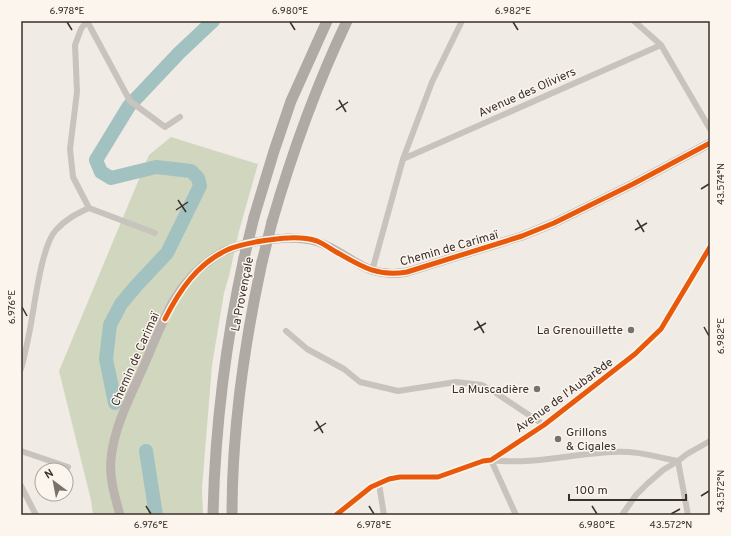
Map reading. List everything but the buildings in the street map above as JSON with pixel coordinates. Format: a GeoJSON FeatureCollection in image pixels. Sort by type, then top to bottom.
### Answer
{"type":"FeatureCollection","features":[{"type":"Feature","properties":{"kind":"highway","name":"La Provençale"},"geometry":{"type":"LineString","coordinates":[[213,515],[214,465],[218,412],[233,307],[244,258],[254,217],[291,101],[327,21]]}},
{"type":"Feature","properties":{"kind":"highway","name":"La Provençale"},"geometry":{"type":"LineString","coordinates":[[232,515],[233,455],[238,400],[246,338],[262,262],[272,222],[296,144],[312,99],[347,21]]}},
{"type":"Feature","properties":{"kind":"street"},"geometry":{"type":"LineString","coordinates":[[156,233],[89,208],[73,178],[70,149],[77,92],[76,45],[81,29],[87,21],[130,101],[165,126],[180,118]]}},
{"type":"Feature","properties":{"kind":"street"},"geometry":{"type":"LineString","coordinates":[[372,271],[403,159],[432,82],[462,21]]}},
{"type":"Feature","properties":{"kind":"street"},"geometry":{"type":"LineString","coordinates":[[634,21],[661,45],[710,129]]}},
{"type":"Feature","properties":{"kind":"street","name":"Avenue des Oliviers"},"geometry":{"type":"LineString","coordinates":[[403,159],[661,45]]}},
{"type":"Feature","properties":{"kind":"street","name":"Chemin de Carimaï"},"geometry":{"type":"LineString","coordinates":[[120,515],[110,475],[110,461],[113,441],[120,420],[165,319],[178,294],[198,270],[216,255],[228,249],[257,242],[287,238],[302,238],[317,242],[372,271],[383,274],[406,272],[522,236],[554,223],[633,184],[710,143]]}},
{"type":"Feature","properties":{"kind":"street"},"geometry":{"type":"LineString","coordinates":[[21,369],[48,244],[56,230],[72,215],[89,208]]}},
{"type":"Feature","properties":{"kind":"street","name":"Avenue de l'Aubarède"},"geometry":{"type":"LineString","coordinates":[[336,515],[370,487],[389,479],[400,477],[438,478],[483,461],[491,460],[544,425],[635,354],[661,329],[710,247]]}},
{"type":"Feature","properties":{"kind":"street"},"geometry":{"type":"LineString","coordinates":[[286,331],[307,348],[344,369],[360,382],[398,391],[456,382],[482,385],[544,425]]}},
{"type":"Feature","properties":{"kind":"street"},"geometry":{"type":"LineString","coordinates":[[622,515],[636,495],[663,470],[710,441]]}},
{"type":"Feature","properties":{"kind":"street"},"geometry":{"type":"LineString","coordinates":[[21,451],[53,462]]}},
{"type":"Feature","properties":{"kind":"street"},"geometry":{"type":"LineString","coordinates":[[491,460],[508,462],[614,451],[644,453],[678,461]]}},
{"type":"Feature","properties":{"kind":"street"},"geometry":{"type":"LineString","coordinates":[[491,460],[516,515]]}},
{"type":"Feature","properties":{"kind":"street"},"geometry":{"type":"LineString","coordinates":[[678,461],[688,515]]}},
{"type":"Feature","properties":{"kind":"street"},"geometry":{"type":"LineString","coordinates":[[379,484],[384,515]]}},
{"type":"Feature","properties":{"kind":"street"},"geometry":{"type":"LineString","coordinates":[[21,486],[36,515]]}},
{"type":"Feature","properties":{"kind":"green space"},"geometry":{"type":"Polygon","coordinates":[[[171,137],[258,164],[239,231],[224,293],[212,365],[202,488],[203,515],[93,515],[91,500],[59,371],[149,155],[171,137]]]}},
{"type":"Feature","properties":{"kind":"waterway"},"geometry":{"type":"LineString","coordinates":[[115,403],[106,359],[110,325],[121,304],[167,253],[200,186],[198,178],[191,171],[156,167],[111,178],[101,172],[96,160],[129,106],[179,53],[213,21]]}},
{"type":"Feature","properties":{"kind":"waterway"},"geometry":{"type":"LineString","coordinates":[[146,451],[156,515]]}},
{"type":"Feature","properties":{"kind":"cycle path"},"geometry":{"type":"LineString","coordinates":[[165,319],[176,298],[190,279],[216,256],[237,246],[274,239],[305,238],[320,242],[355,263],[371,270],[387,273],[407,272],[522,236],[554,223],[633,184],[710,143]]}},
{"type":"Feature","properties":{"kind":"cycle path"},"geometry":{"type":"LineString","coordinates":[[336,515],[371,487],[389,479],[400,477],[438,477],[483,461],[491,460],[544,425],[635,354],[661,329],[710,247]]}},
{"type":"Feature","properties":{"kind":"place","name":"La Grenouillette"},"geometry":{"type":"Point","coordinates":[631,330]}},
{"type":"Feature","properties":{"kind":"place","name":"La Muscadière"},"geometry":{"type":"Point","coordinates":[537,389]}},
{"type":"Feature","properties":{"kind":"place","name":"Grillons & Cigales"},"geometry":{"type":"Point","coordinates":[558,439]}}]}
